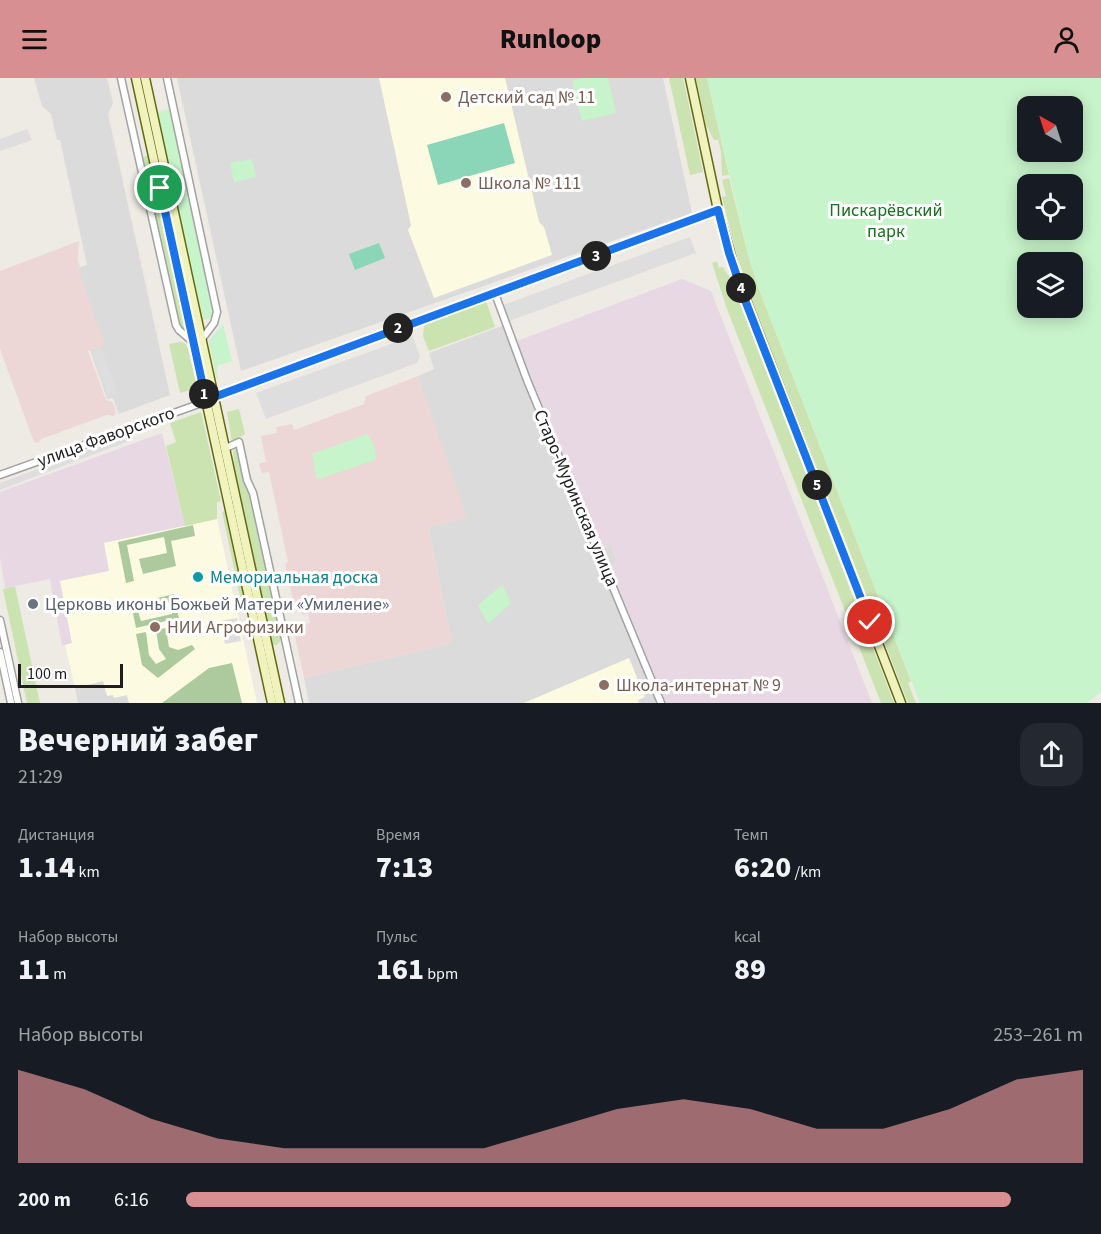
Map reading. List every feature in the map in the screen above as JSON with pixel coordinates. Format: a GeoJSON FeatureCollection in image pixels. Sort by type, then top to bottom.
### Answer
{"type":"FeatureCollection","features":[{"type":"Feature","properties":{"kind":"main road"},"geometry":{"type":"LineString","coordinates":[[136,78],[193,342],[226,448],[280,703]]}},
{"type":"Feature","properties":{"kind":"main road"},"geometry":{"type":"LineString","coordinates":[[145,78],[202,339],[210,398],[272,703]]}},
{"type":"Feature","properties":{"kind":"main road"},"geometry":{"type":"LineString","coordinates":[[690,78],[729,253],[745,300],[902,703]]}},
{"type":"Feature","properties":{"kind":"street"},"geometry":{"type":"LineString","coordinates":[[121,78],[176,325],[184,336],[193,342]]}},
{"type":"Feature","properties":{"kind":"street"},"geometry":{"type":"LineString","coordinates":[[167,78],[217,312],[214,323],[202,339]]}},
{"type":"Feature","properties":{"kind":"street","name":"улица Фаворского"},"geometry":{"type":"LineString","coordinates":[[0,475],[718,210]]}},
{"type":"Feature","properties":{"kind":"street","name":"Старо-Муринская улица"},"geometry":{"type":"LineString","coordinates":[[496,292],[527,380],[661,703]]}},
{"type":"Feature","properties":{"kind":"street"},"geometry":{"type":"LineString","coordinates":[[226,448],[239,442],[247,480],[253,493],[299,703]]}},
{"type":"Feature","properties":{"kind":"street"},"geometry":{"type":"LineString","coordinates":[[0,620],[18,703]]}},
{"type":"Feature","properties":{"kind":"street"},"geometry":{"type":"LineString","coordinates":[[0,652],[11,703]]}},
{"type":"Feature","properties":{"kind":"shaded area"},"geometry":{"type":"Polygon","coordinates":[[[34,78],[107,78],[113,103],[108,114],[170,395],[119,414],[113,398],[107,399],[90,350],[104,345],[78,271],[80,267],[87,265],[60,140],[57,140],[51,114],[42,106],[34,78]]]}},
{"type":"Feature","properties":{"kind":"shaded area"},"geometry":{"type":"Polygon","coordinates":[[[177,78],[663,78],[692,213],[241,371],[177,78]]]}},
{"type":"Feature","properties":{"kind":"shaded area","name":"Школа № 111"},"geometry":{"type":"Polygon","coordinates":[[[379,78],[505,78],[539,222],[544,227],[552,255],[434,298],[408,230],[411,225],[379,78]]]}},
{"type":"Feature","properties":{"kind":"shaded area"},"geometry":{"type":"Polygon","coordinates":[[[27,129],[32,140],[0,151],[0,139],[27,129]]]}},
{"type":"Feature","properties":{"kind":"shaded area"},"geometry":{"type":"Polygon","coordinates":[[[690,237],[696,253],[509,321],[503,305],[690,237]]]}},
{"type":"Feature","properties":{"kind":"shaded area"},"geometry":{"type":"Polygon","coordinates":[[[79,241],[80,267],[78,271],[105,345],[88,351],[106,400],[113,402],[116,413],[114,416],[107,415],[41,439],[39,443],[34,442],[0,349],[0,271],[79,241]]]}},
{"type":"Feature","properties":{"kind":"shaded area"},"geometry":{"type":"Polygon","coordinates":[[[682,279],[711,291],[872,703],[666,703],[610,567],[617,560],[615,554],[611,545],[602,549],[517,341],[682,279]]]}},
{"type":"Feature","properties":{"kind":"shaded area"},"geometry":{"type":"Polygon","coordinates":[[[504,325],[510,344],[517,341],[603,549],[611,545],[617,560],[610,567],[666,703],[309,703],[304,678],[452,643],[428,527],[466,517],[418,376],[434,369],[429,353],[504,325]]]}},
{"type":"Feature","properties":{"kind":"shaded area"},"geometry":{"type":"Polygon","coordinates":[[[413,336],[420,357],[417,363],[266,419],[256,393],[413,336]]]}},
{"type":"Feature","properties":{"kind":"shaded area"},"geometry":{"type":"Polygon","coordinates":[[[102,349],[118,393],[108,396],[92,352],[102,349]]]}},
{"type":"Feature","properties":{"kind":"shaded area"},"geometry":{"type":"Polygon","coordinates":[[[418,376],[467,518],[428,527],[452,643],[304,678],[293,627],[310,623],[308,614],[302,615],[300,605],[294,606],[285,563],[288,562],[269,472],[262,473],[259,464],[266,462],[261,436],[277,433],[276,427],[292,424],[294,430],[364,404],[366,396],[418,376]]]}},
{"type":"Feature","properties":{"kind":"shaded area"},"geometry":{"type":"Polygon","coordinates":[[[162,433],[185,526],[104,543],[110,571],[60,581],[72,643],[62,646],[50,579],[5,588],[0,557],[0,492],[162,433]]]}},
{"type":"Feature","properties":{"kind":"shaded area"},"geometry":{"type":"Polygon","coordinates":[[[127,436],[129,441],[0,490],[0,483],[127,436]]]}},
{"type":"Feature","properties":{"kind":"shaded area","name":"НИИ Агрофизики"},"geometry":{"type":"Polygon","coordinates":[[[217,519],[257,703],[129,703],[127,695],[114,698],[113,695],[107,696],[103,681],[75,688],[65,645],[72,643],[60,581],[109,571],[104,543],[217,519]]]}},
{"type":"Feature","properties":{"kind":"shaded area"},"geometry":{"type":"Polygon","coordinates":[[[237,618],[241,641],[225,644],[220,621],[237,618]]]}},
{"type":"Feature","properties":{"kind":"shaded area","name":"Школа-интернат № 9"},"geometry":{"type":"Polygon","coordinates":[[[629,658],[645,697],[638,700],[639,703],[524,703],[629,658]]]}},
{"type":"Feature","properties":{"kind":"shaded area"},"geometry":{"type":"Polygon","coordinates":[[[103,681],[114,697],[127,695],[129,703],[78,703],[75,688],[103,681]]]}},
{"type":"Feature","properties":{"kind":"green space"},"geometry":{"type":"Polygon","coordinates":[[[583,78],[608,78],[616,113],[582,121],[572,81],[583,78]]]}},
{"type":"Feature","properties":{"kind":"green space"},"geometry":{"type":"Polygon","coordinates":[[[669,78],[683,78],[703,172],[690,175],[669,78]]]}},
{"type":"Feature","properties":{"kind":"green space"},"geometry":{"type":"Polygon","coordinates":[[[696,78],[707,78],[729,175],[722,176],[721,151],[718,140],[714,140],[706,125],[696,78]]]}},
{"type":"Feature","properties":{"kind":"green space","name":"Пискарёвский парк"},"geometry":{"type":"Polygon","coordinates":[[[707,78],[1101,78],[1101,692],[1087,703],[920,703],[749,259],[707,78]]]}},
{"type":"Feature","properties":{"kind":"green space"},"geometry":{"type":"Polygon","coordinates":[[[170,109],[213,309],[212,318],[203,320],[157,112],[170,109]]]}},
{"type":"Feature","properties":{"kind":"green space"},"geometry":{"type":"Polygon","coordinates":[[[504,123],[515,163],[438,185],[427,145],[504,123]]]}},
{"type":"Feature","properties":{"kind":"green space"},"geometry":{"type":"Polygon","coordinates":[[[150,155],[187,330],[185,331],[179,324],[143,157],[150,155]]]}},
{"type":"Feature","properties":{"kind":"green space"},"geometry":{"type":"Polygon","coordinates":[[[252,159],[256,177],[234,182],[230,163],[252,159]]]}},
{"type":"Feature","properties":{"kind":"green space"},"geometry":{"type":"Polygon","coordinates":[[[729,178],[749,259],[760,292],[911,681],[908,683],[916,703],[908,703],[751,297],[736,252],[722,197],[726,196],[722,180],[729,178]]]}},
{"type":"Feature","properties":{"kind":"green space"},"geometry":{"type":"Polygon","coordinates":[[[379,243],[385,258],[355,270],[349,254],[379,243]]]}},
{"type":"Feature","properties":{"kind":"green space"},"geometry":{"type":"Polygon","coordinates":[[[717,261],[719,268],[723,267],[731,280],[894,703],[881,703],[727,309],[712,263],[717,261]]]}},
{"type":"Feature","properties":{"kind":"green space"},"geometry":{"type":"Polygon","coordinates":[[[486,301],[495,327],[429,351],[423,336],[424,326],[429,322],[486,301]]]}},
{"type":"Feature","properties":{"kind":"green space"},"geometry":{"type":"Polygon","coordinates":[[[223,324],[232,361],[217,366],[218,379],[209,341],[223,324]]]}},
{"type":"Feature","properties":{"kind":"green space"},"geometry":{"type":"Polygon","coordinates":[[[185,343],[188,349],[197,388],[180,393],[169,344],[185,343]]]}},
{"type":"Feature","properties":{"kind":"green space"},"geometry":{"type":"Polygon","coordinates":[[[239,409],[245,434],[232,442],[227,412],[239,409]]]}},
{"type":"Feature","properties":{"kind":"green space"},"geometry":{"type":"Polygon","coordinates":[[[201,412],[221,501],[217,502],[217,519],[185,526],[166,446],[176,442],[170,423],[201,412]]]}},
{"type":"Feature","properties":{"kind":"green space"},"geometry":{"type":"Polygon","coordinates":[[[367,434],[374,446],[375,460],[319,479],[316,478],[312,454],[367,434]]]}},
{"type":"Feature","properties":{"kind":"green space"},"geometry":{"type":"Polygon","coordinates":[[[235,449],[238,450],[250,495],[281,640],[277,645],[272,645],[235,475],[233,452],[235,449]]]}},
{"type":"Feature","properties":{"kind":"green space"},"geometry":{"type":"Polygon","coordinates":[[[226,511],[246,605],[242,606],[222,512],[226,511]]]}},
{"type":"Feature","properties":{"kind":"green space"},"geometry":{"type":"Polygon","coordinates":[[[193,525],[195,536],[171,541],[176,566],[143,574],[139,559],[167,553],[164,537],[127,545],[134,581],[126,583],[118,542],[193,525]]]}},
{"type":"Feature","properties":{"kind":"green space"},"geometry":{"type":"Polygon","coordinates":[[[502,585],[511,603],[488,624],[478,605],[502,585]]]}},
{"type":"Feature","properties":{"kind":"green space"},"geometry":{"type":"Polygon","coordinates":[[[15,586],[40,703],[27,703],[3,589],[15,586]]]}},
{"type":"Feature","properties":{"kind":"green space"},"geometry":{"type":"Polygon","coordinates":[[[174,594],[179,618],[136,628],[132,609],[137,608],[141,621],[172,614],[170,602],[142,607],[141,602],[174,594]]]}},
{"type":"Feature","properties":{"kind":"green space"},"geometry":{"type":"Polygon","coordinates":[[[166,628],[169,647],[178,650],[192,645],[195,649],[158,678],[142,665],[136,634],[146,632],[149,655],[156,664],[166,659],[159,649],[156,630],[166,628]]]}},
{"type":"Feature","properties":{"kind":"green space"},"geometry":{"type":"Polygon","coordinates":[[[232,663],[242,703],[162,703],[209,668],[232,663]]]}},
{"type":"Feature","properties":{"kind":"place","name":"Детский сад № 11"},"geometry":{"type":"Point","coordinates":[446,97]}},
{"type":"Feature","properties":{"kind":"place","name":"Школа № 111"},"geometry":{"type":"Point","coordinates":[466,183]}},
{"type":"Feature","properties":{"kind":"place","name":"Мемориальная доска"},"geometry":{"type":"Point","coordinates":[198,577]}},
{"type":"Feature","properties":{"kind":"place","name":"Церковь иконы Божьей Матери «Умиление»"},"geometry":{"type":"Point","coordinates":[33,604]}},
{"type":"Feature","properties":{"kind":"place","name":"НИИ Агрофизики"},"geometry":{"type":"Point","coordinates":[155,627]}},
{"type":"Feature","properties":{"kind":"place","name":"Школа-интернат № 9"},"geometry":{"type":"Point","coordinates":[604,685]}},
{"type":"Feature","properties":{"kind":"route"},"geometry":{"type":"LineString","coordinates":[[160,188],[206,400],[718,210],[729,253],[745,300],[870,622]]}}]}
